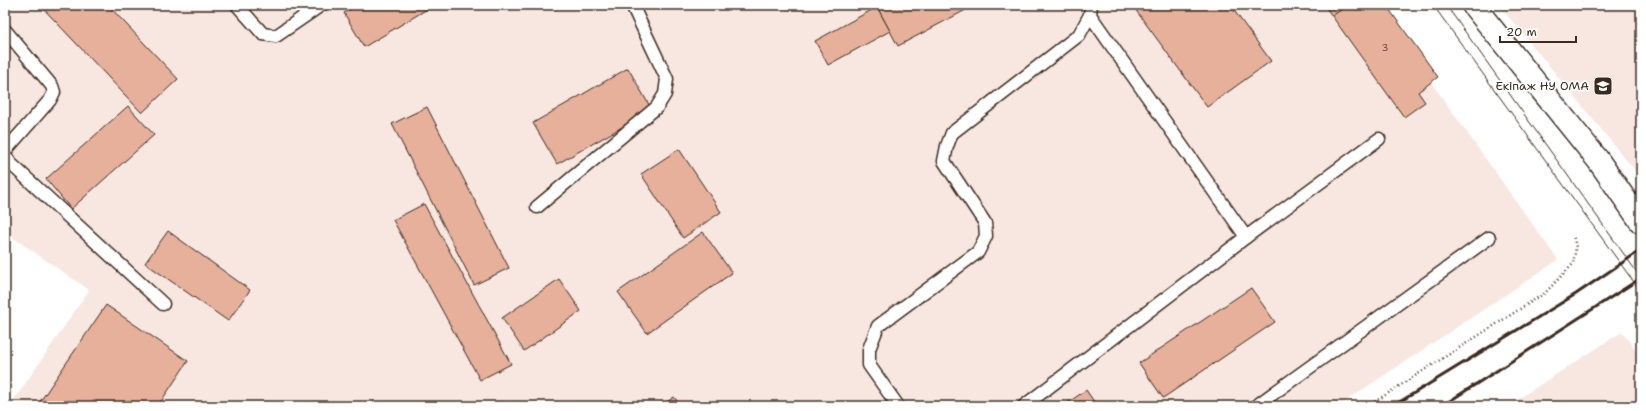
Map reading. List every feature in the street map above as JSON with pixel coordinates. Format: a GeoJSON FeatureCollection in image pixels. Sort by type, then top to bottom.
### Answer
{"type":"FeatureCollection","features":[{"type":"Feature","properties":{"kind":"street"},"geometry":{"type":"LineString","coordinates":[[1481,8],[1598,160],[1641,222]]}},
{"type":"Feature","properties":{"kind":"lane"},"geometry":{"type":"LineString","coordinates":[[238,5],[264,34],[276,36],[321,5]]}},
{"type":"Feature","properties":{"kind":"lane"},"geometry":{"type":"LineString","coordinates":[[537,206],[657,107],[665,94],[667,78],[632,5]]}},
{"type":"Feature","properties":{"kind":"lane"},"geometry":{"type":"LineString","coordinates":[[1090,10],[1246,237]]}},
{"type":"Feature","properties":{"kind":"lane"},"geometry":{"type":"LineString","coordinates":[[898,406],[869,365],[869,349],[878,326],[978,252],[986,236],[985,223],[944,161],[947,146],[952,133],[1079,35],[1090,10]]}},
{"type":"Feature","properties":{"kind":"lane"},"geometry":{"type":"LineString","coordinates":[[5,30],[52,86],[54,92],[50,100],[5,150]]}},
{"type":"Feature","properties":{"kind":"lane"},"geometry":{"type":"LineString","coordinates":[[1024,406],[1246,237],[1379,139]]}},
{"type":"Feature","properties":{"kind":"lane"},"geometry":{"type":"LineString","coordinates":[[5,155],[10,163],[163,304]]}},
{"type":"Feature","properties":{"kind":"lane"},"geometry":{"type":"LineString","coordinates":[[1256,406],[1490,238]]}},
{"type":"Feature","properties":{"kind":"path"},"geometry":{"type":"LineString","coordinates":[[1368,406],[1545,293],[1573,264],[1576,247],[1573,234]]}},
{"type":"Feature","properties":{"kind":"path"},"geometry":{"type":"LineString","coordinates":[[1637,313],[1641,319]]}},
{"type":"Feature","properties":{"kind":"shaded area"},"geometry":{"type":"Polygon","coordinates":[[[5,5],[1376,5],[1558,260],[1338,406],[10,406],[89,290],[5,232],[5,5]]]}},
{"type":"Feature","properties":{"kind":"shaded area","name":"Екіпаж НУ ОМА"},"geometry":{"type":"Polygon","coordinates":[[[1499,5],[1641,5],[1641,180],[1632,167],[1499,5]]]}},
{"type":"Feature","properties":{"kind":"shaded area"},"geometry":{"type":"Polygon","coordinates":[[[1622,332],[1641,357],[1641,406],[1507,406],[1622,332]]]}},
{"type":"Feature","properties":{"kind":"building"},"geometry":{"type":"Polygon","coordinates":[[[40,5],[108,5],[178,79],[142,113],[40,5]]]}},
{"type":"Feature","properties":{"kind":"building"},"geometry":{"type":"Polygon","coordinates":[[[357,5],[434,5],[364,47],[344,13],[357,5]]]}},
{"type":"Feature","properties":{"kind":"building"},"geometry":{"type":"Polygon","coordinates":[[[881,5],[975,5],[898,46],[877,7],[881,5]]]}},
{"type":"Feature","properties":{"kind":"building"},"geometry":{"type":"Polygon","coordinates":[[[1132,5],[1230,5],[1271,61],[1207,107],[1132,5]]]}},
{"type":"Feature","properties":{"kind":"building"},"geometry":{"type":"Polygon","coordinates":[[[1324,5],[1348,5],[1332,16],[1324,5]]]}},
{"type":"Feature","properties":{"kind":"building"},"geometry":{"type":"Polygon","coordinates":[[[1348,5],[1386,5],[1438,77],[1418,92],[1425,102],[1404,117],[1332,16],[1348,5]]]}},
{"type":"Feature","properties":{"kind":"building"},"geometry":{"type":"Polygon","coordinates":[[[877,7],[890,31],[828,65],[815,41],[877,7]]]}},
{"type":"Feature","properties":{"kind":"building"},"geometry":{"type":"Polygon","coordinates":[[[628,68],[652,110],[557,164],[533,123],[628,68]]]}},
{"type":"Feature","properties":{"kind":"building"},"geometry":{"type":"Polygon","coordinates":[[[128,106],[154,135],[71,209],[46,179],[128,106]]]}},
{"type":"Feature","properties":{"kind":"building"},"geometry":{"type":"Polygon","coordinates":[[[427,107],[509,268],[474,285],[392,124],[427,107]]]}},
{"type":"Feature","properties":{"kind":"building"},"geometry":{"type":"Polygon","coordinates":[[[679,149],[721,212],[683,238],[641,174],[679,149]]]}},
{"type":"Feature","properties":{"kind":"building"},"geometry":{"type":"Polygon","coordinates":[[[424,204],[511,364],[480,380],[393,220],[424,204]]]}},
{"type":"Feature","properties":{"kind":"building"},"geometry":{"type":"Polygon","coordinates":[[[168,231],[250,290],[228,321],[145,263],[168,231]]]}},
{"type":"Feature","properties":{"kind":"building"},"geometry":{"type":"Polygon","coordinates":[[[703,232],[732,273],[647,333],[618,292],[703,232]]]}},
{"type":"Feature","properties":{"kind":"building"},"geometry":{"type":"Polygon","coordinates":[[[559,279],[581,311],[524,351],[502,318],[559,279]]]}},
{"type":"Feature","properties":{"kind":"building"},"geometry":{"type":"Polygon","coordinates":[[[1251,288],[1275,322],[1163,398],[1139,363],[1251,288]]]}},
{"type":"Feature","properties":{"kind":"building"},"geometry":{"type":"Polygon","coordinates":[[[106,305],[188,361],[158,406],[37,406],[106,305]]]}},
{"type":"Feature","properties":{"kind":"building"},"geometry":{"type":"Polygon","coordinates":[[[1086,390],[1097,406],[1063,406],[1086,390]]]}},
{"type":"Feature","properties":{"kind":"building"},"geometry":{"type":"Polygon","coordinates":[[[674,397],[681,406],[661,406],[674,397]]]}},
{"type":"Feature","properties":{"kind":"tram line"},"geometry":{"type":"LineString","coordinates":[[1433,5],[1641,292]]}},
{"type":"Feature","properties":{"kind":"tram line"},"geometry":{"type":"LineString","coordinates":[[1446,5],[1641,278]]}},
{"type":"Feature","properties":{"kind":"railway"},"geometry":{"type":"LineString","coordinates":[[1393,406],[1576,294],[1641,250]]}},
{"type":"Feature","properties":{"kind":"railway"},"geometry":{"type":"LineString","coordinates":[[1442,406],[1641,278]]}},
{"type":"Feature","properties":{"kind":"place","name":"Екіпаж НУ ОМА"},"geometry":{"type":"Point","coordinates":[1603,86]}}]}
